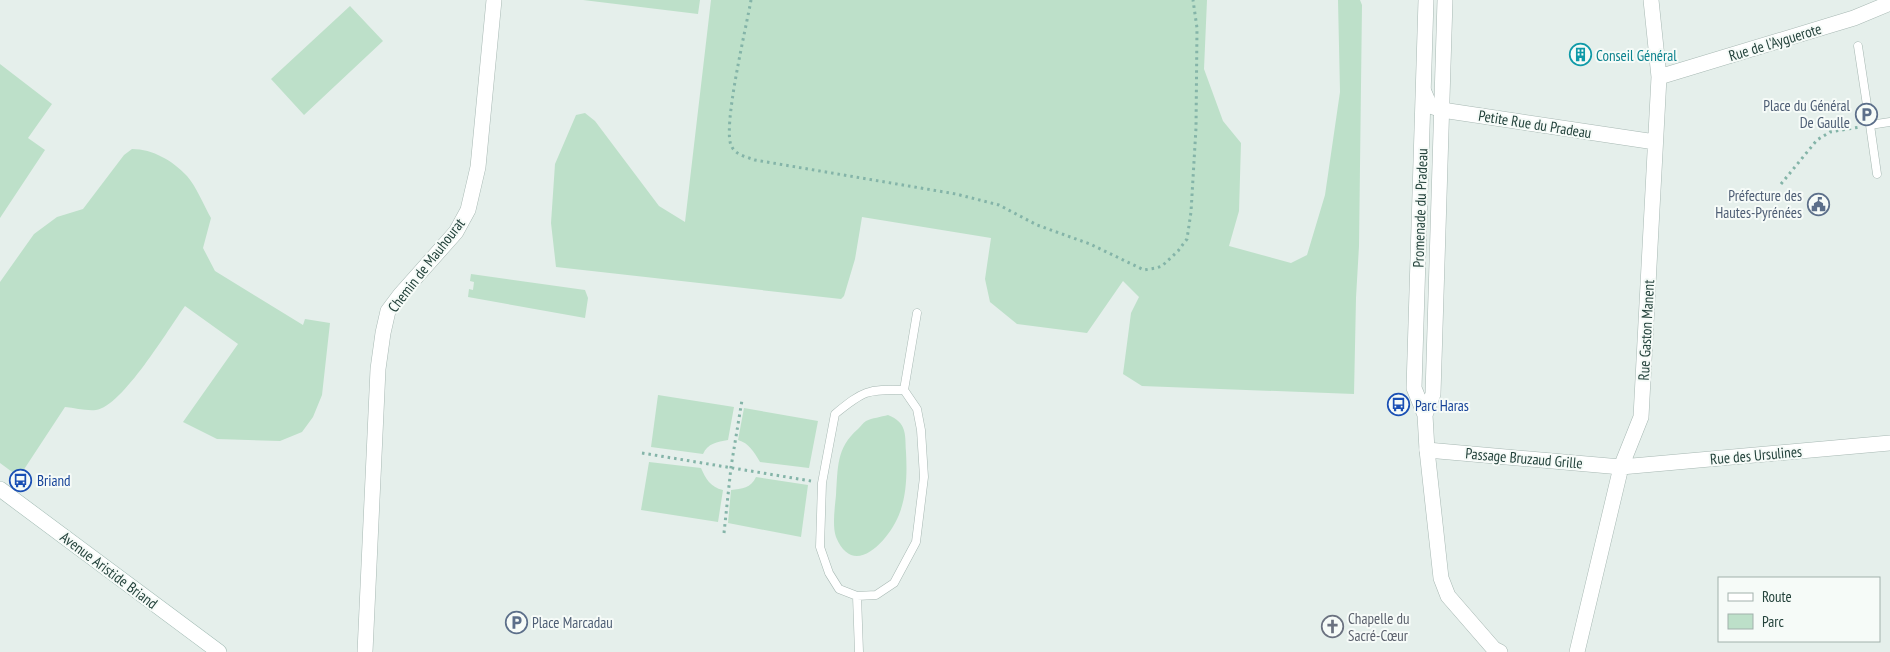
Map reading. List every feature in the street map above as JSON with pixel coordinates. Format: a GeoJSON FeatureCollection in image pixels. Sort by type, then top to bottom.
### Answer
{"type":"FeatureCollection","features":[{"type":"Feature","properties":{"kind":"street","name":"Chemin de Mauhourat"},"geometry":{"type":"LineString","coordinates":[[365,652],[378,370],[382,333],[388,312],[400,294],[456,232],[468,210],[478,167],[494,0]]}},
{"type":"Feature","properties":{"kind":"street","name":"Promenade du Pradeau"},"geometry":{"type":"LineString","coordinates":[[1426,0],[1414,388],[1425,415],[1441,578],[1448,596],[1496,651]]}},
{"type":"Feature","properties":{"kind":"street","name":"Promenade du Pradeau"},"geometry":{"type":"LineString","coordinates":[[1425,415],[1432,394],[1445,0]]}},
{"type":"Feature","properties":{"kind":"street","name":"Rue Gaston Manent"},"geometry":{"type":"LineString","coordinates":[[1578,652],[1621,467],[1641,417],[1659,77],[1651,0]]}},
{"type":"Feature","properties":{"kind":"street","name":"Rue de l'Ayguerote"},"geometry":{"type":"LineString","coordinates":[[1659,77],[1844,21],[1890,3]]}},
{"type":"Feature","properties":{"kind":"street"},"geometry":{"type":"LineString","coordinates":[[1424,92],[1430,106],[1442,110]]}},
{"type":"Feature","properties":{"kind":"street","name":"Petite Rue du Pradeau"},"geometry":{"type":"LineString","coordinates":[[1442,110],[1655,142]]}},
{"type":"Feature","properties":{"kind":"street","name":"Rue des Ursulines"},"geometry":{"type":"LineString","coordinates":[[1621,467],[1890,443]]}},
{"type":"Feature","properties":{"kind":"street","name":"Passage Bruzaud Grille"},"geometry":{"type":"LineString","coordinates":[[1427,450],[1621,467]]}},
{"type":"Feature","properties":{"kind":"street","name":"Avenue Aristide Briand"},"geometry":{"type":"LineString","coordinates":[[0,489],[219,652]]}},
{"type":"Feature","properties":{"kind":"lane"},"geometry":{"type":"LineString","coordinates":[[1858,46],[1877,174]]}},
{"type":"Feature","properties":{"kind":"lane"},"geometry":{"type":"LineString","coordinates":[[1870,125],[1890,122]]}},
{"type":"Feature","properties":{"kind":"lane"},"geometry":{"type":"LineString","coordinates":[[904,390],[877,390],[858,395],[834,414],[822,483],[820,548],[829,573],[839,589],[857,596],[876,595],[894,584],[916,542],[924,477],[921,430],[917,410],[904,390],[918,313]]}},
{"type":"Feature","properties":{"kind":"lane"},"geometry":{"type":"LineString","coordinates":[[857,596],[858,652]]}},
{"type":"Feature","properties":{"kind":"path"},"geometry":{"type":"LineString","coordinates":[[751,0],[728,135],[732,147],[742,155],[755,160],[956,194],[999,205],[1037,225],[1090,244],[1144,270],[1162,266],[1178,252],[1187,239],[1191,212],[1196,128],[1197,28],[1193,0]]}},
{"type":"Feature","properties":{"kind":"path"},"geometry":{"type":"LineString","coordinates":[[1781,184],[1817,140],[1830,132],[1870,125]]}},
{"type":"Feature","properties":{"kind":"path"},"geometry":{"type":"LineString","coordinates":[[724,533],[742,400]]}},
{"type":"Feature","properties":{"kind":"path"},"geometry":{"type":"LineString","coordinates":[[642,453],[822,483]]}},
{"type":"Feature","properties":{"kind":"green space"},"geometry":{"type":"Polygon","coordinates":[[[583,0],[700,0],[698,14],[583,0]]]}},
{"type":"Feature","properties":{"kind":"green space"},"geometry":{"type":"Polygon","coordinates":[[[711,0],[1207,0],[1204,69],[1223,121],[1241,143],[1239,211],[1229,246],[1291,263],[1307,255],[1325,195],[1340,92],[1338,0],[1360,0],[1362,5],[1359,246],[1354,394],[1142,386],[1123,374],[1131,313],[1139,297],[1123,281],[1087,333],[1017,324],[990,302],[985,279],[991,238],[862,217],[855,259],[844,296],[841,299],[556,267],[551,223],[555,164],[576,115],[585,113],[595,121],[659,206],[685,222],[711,0]]]}},
{"type":"Feature","properties":{"kind":"green space"},"geometry":{"type":"Polygon","coordinates":[[[350,6],[383,41],[304,115],[271,79],[350,6]]]}},
{"type":"Feature","properties":{"kind":"green space"},"geometry":{"type":"Polygon","coordinates":[[[0,64],[52,104],[28,138],[45,150],[0,218],[0,64]]]}},
{"type":"Feature","properties":{"kind":"green space"},"geometry":{"type":"Polygon","coordinates":[[[132,149],[147,151],[162,157],[175,165],[190,180],[211,218],[203,248],[215,271],[303,325],[305,319],[330,323],[322,395],[313,417],[302,432],[280,441],[217,439],[183,422],[238,344],[185,306],[157,348],[119,396],[107,406],[96,410],[65,407],[19,477],[0,463],[0,282],[34,234],[57,217],[83,209],[124,155],[132,149]]]}},
{"type":"Feature","properties":{"kind":"green space"},"geometry":{"type":"Polygon","coordinates":[[[471,274],[585,290],[588,298],[585,318],[468,297],[469,289],[473,290],[474,282],[470,281],[471,274]]]}},
{"type":"Feature","properties":{"kind":"green space"},"geometry":{"type":"Polygon","coordinates":[[[658,395],[734,407],[728,440],[710,445],[703,454],[651,447],[658,395]]]}},
{"type":"Feature","properties":{"kind":"green space"},"geometry":{"type":"Polygon","coordinates":[[[744,408],[818,421],[809,468],[760,462],[748,446],[738,440],[744,408]]]}},
{"type":"Feature","properties":{"kind":"green space"},"geometry":{"type":"Polygon","coordinates":[[[888,415],[899,421],[905,434],[906,474],[902,505],[889,533],[881,543],[862,555],[852,555],[844,550],[836,537],[834,527],[839,459],[851,436],[866,421],[888,415]]]}},
{"type":"Feature","properties":{"kind":"green space"},"geometry":{"type":"Polygon","coordinates":[[[649,462],[701,468],[709,482],[723,490],[718,522],[641,510],[649,462]]]}},
{"type":"Feature","properties":{"kind":"green space"},"geometry":{"type":"Polygon","coordinates":[[[756,477],[808,485],[801,537],[728,523],[731,490],[749,486],[756,477]]]}},
{"type":"Feature","properties":{"kind":"place","name":"Conseil Général"},"geometry":{"type":"Point","coordinates":[1580,55]}},
{"type":"Feature","properties":{"kind":"place","name":"Place du Général De Gaulle"},"geometry":{"type":"Point","coordinates":[1866,114]}},
{"type":"Feature","properties":{"kind":"place","name":"Préfecture des Hautes-Pyrénées"},"geometry":{"type":"Point","coordinates":[1818,204]}},
{"type":"Feature","properties":{"kind":"place","name":"Parc Haras"},"geometry":{"type":"Point","coordinates":[1399,405]}},
{"type":"Feature","properties":{"kind":"place","name":"Briand"},"geometry":{"type":"Point","coordinates":[21,480]}},
{"type":"Feature","properties":{"kind":"place","name":"Place Marcadau"},"geometry":{"type":"Point","coordinates":[516,622]}},
{"type":"Feature","properties":{"kind":"place","name":"Chapelle du Sacré-Cœur"},"geometry":{"type":"Point","coordinates":[1332,627]}}]}
